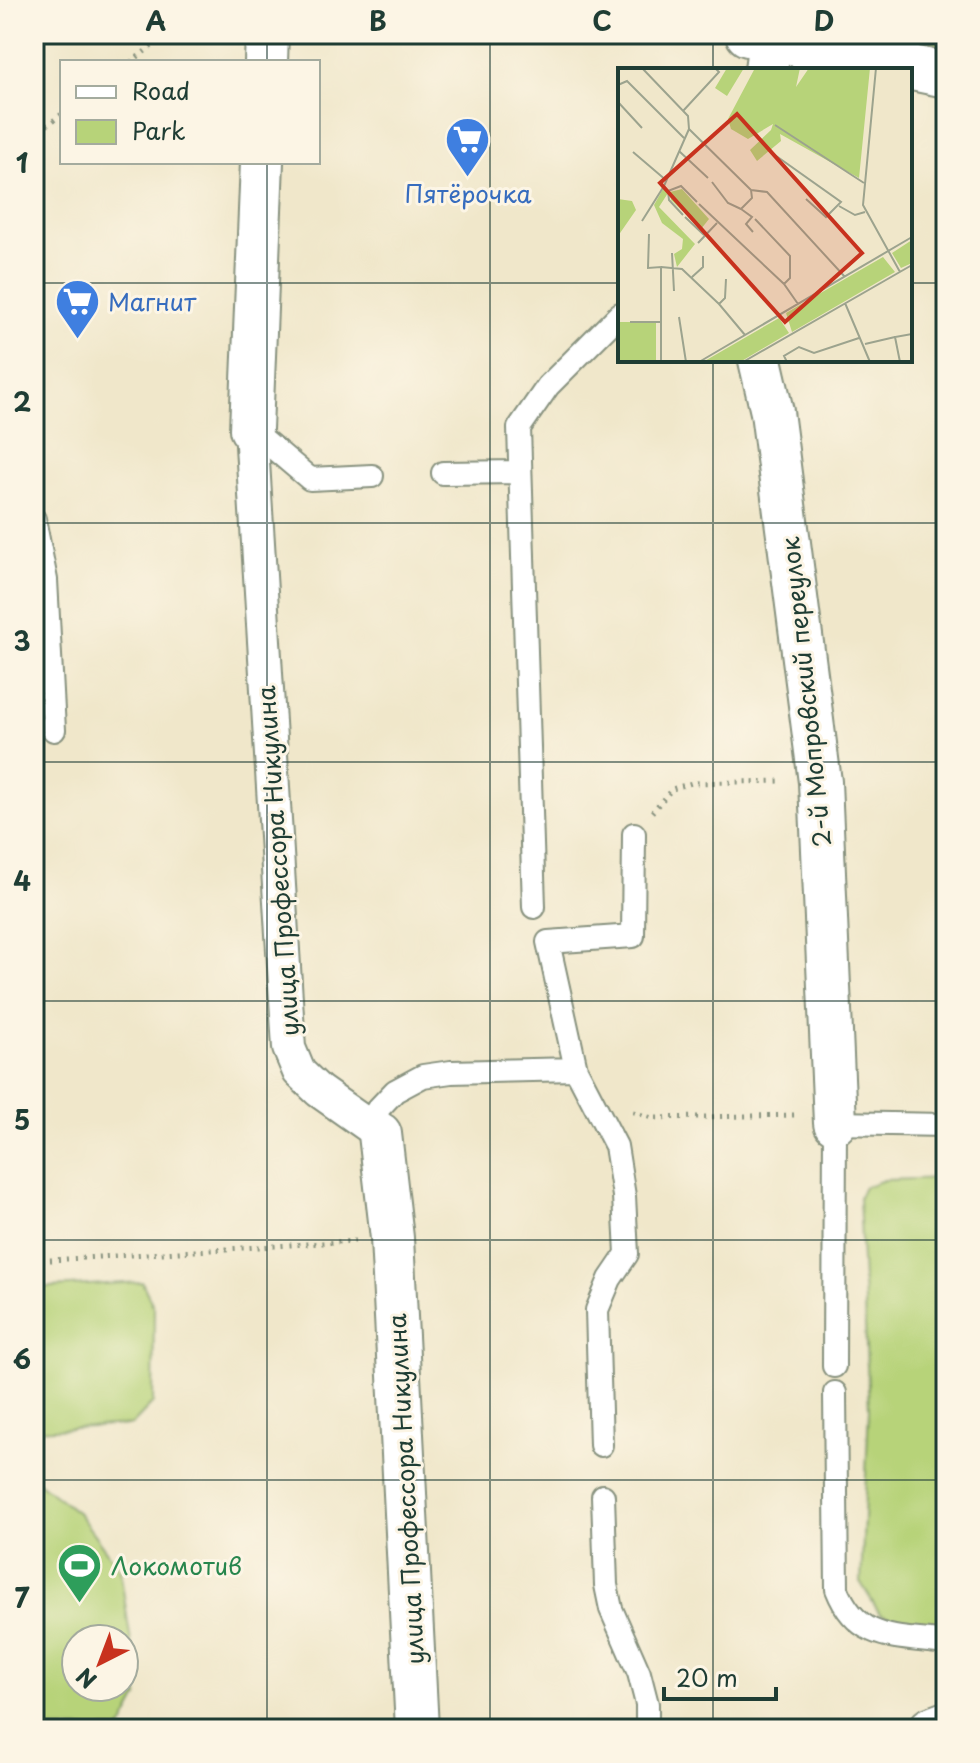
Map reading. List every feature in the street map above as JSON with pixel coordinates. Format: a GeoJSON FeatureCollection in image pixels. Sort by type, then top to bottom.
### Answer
{"type":"FeatureCollection","features":[{"type":"Feature","properties":{"kind":"street"},"geometry":{"type":"LineString","coordinates":[[266,60],[267,34]]}},
{"type":"Feature","properties":{"kind":"street"},"geometry":{"type":"LineString","coordinates":[[761,48],[898,68]]}},
{"type":"Feature","properties":{"kind":"street"},"geometry":{"type":"LineString","coordinates":[[912,70],[946,75]]}},
{"type":"Feature","properties":{"kind":"street"},"geometry":{"type":"LineString","coordinates":[[251,429],[262,164]]}},
{"type":"Feature","properties":{"kind":"street","name":"2-й Мопровский переулок"},"geometry":{"type":"LineString","coordinates":[[760,362],[772,412],[820,782],[835,1118]]}},
{"type":"Feature","properties":{"kind":"street","name":"улица Профессора Никулина"},"geometry":{"type":"LineString","coordinates":[[251,429],[289,1048],[299,1072],[319,1091],[380,1134],[392,1238],[417,1729]]}},
{"type":"Feature","properties":{"kind":"street"},"geometry":{"type":"LineString","coordinates":[[930,1729],[946,1723]]}},
{"type":"Feature","properties":{"kind":"lane"},"geometry":{"type":"LineString","coordinates":[[534,907],[519,428],[548,386],[618,316]]}},
{"type":"Feature","properties":{"kind":"lane"},"geometry":{"type":"LineString","coordinates":[[251,429],[310,479],[372,476]]}},
{"type":"Feature","properties":{"kind":"lane"},"geometry":{"type":"LineString","coordinates":[[443,473],[520,472]]}},
{"type":"Feature","properties":{"kind":"lane"},"geometry":{"type":"LineString","coordinates":[[34,519],[46,580],[54,730]]}},
{"type":"Feature","properties":{"kind":"lane"},"geometry":{"type":"LineString","coordinates":[[601,1445],[597,1310],[610,1279],[627,1254],[624,1196],[616,1146],[576,1069],[548,942],[633,936],[634,834]]}},
{"type":"Feature","properties":{"kind":"lane"},"geometry":{"type":"LineString","coordinates":[[380,1134],[377,1110],[395,1091],[423,1076],[451,1072],[576,1069]]}},
{"type":"Feature","properties":{"kind":"lane"},"geometry":{"type":"LineString","coordinates":[[834,1366],[835,1118],[946,1125]]}},
{"type":"Feature","properties":{"kind":"lane"},"geometry":{"type":"LineString","coordinates":[[835,1393],[837,1589],[845,1610],[864,1627],[883,1634],[906,1640],[946,1643]]}},
{"type":"Feature","properties":{"kind":"lane"},"geometry":{"type":"LineString","coordinates":[[603,1496],[606,1585],[611,1609],[639,1673],[647,1704],[647,1729]]}},
{"type":"Feature","properties":{"kind":"path"},"geometry":{"type":"LineString","coordinates":[[134,60],[168,34]]}},
{"type":"Feature","properties":{"kind":"path"},"geometry":{"type":"LineString","coordinates":[[34,135],[60,116]]}},
{"type":"Feature","properties":{"kind":"path"},"geometry":{"type":"LineString","coordinates":[[634,834],[672,789],[692,783],[820,782]]}},
{"type":"Feature","properties":{"kind":"path"},"geometry":{"type":"LineString","coordinates":[[594,1101],[652,1118],[835,1118]]}},
{"type":"Feature","properties":{"kind":"path"},"geometry":{"type":"LineString","coordinates":[[34,1261],[392,1238]]}},
{"type":"Feature","properties":{"kind":"green space"},"geometry":{"type":"Polygon","coordinates":[[[832,34],[946,34],[946,44],[917,52],[832,34]]]}},
{"type":"Feature","properties":{"kind":"green space"},"geometry":{"type":"Polygon","coordinates":[[[946,1178],[946,1632],[915,1627],[880,1614],[861,1583],[869,1409],[859,1197],[864,1187],[884,1180],[946,1178]]]}},
{"type":"Feature","properties":{"kind":"green space"},"geometry":{"type":"Polygon","coordinates":[[[142,1282],[154,1308],[153,1403],[132,1425],[34,1430],[34,1288],[142,1282]]]}},
{"type":"Feature","properties":{"kind":"green space","name":"Локомотив"},"geometry":{"type":"Polygon","coordinates":[[[34,1479],[79,1514],[120,1570],[128,1623],[60,1623],[60,1703],[135,1703],[121,1729],[34,1729],[34,1479]]]}},
{"type":"Feature","properties":{"kind":"place","name":"Пятёрочка"},"geometry":{"type":"Point","coordinates":[468,178]}},
{"type":"Feature","properties":{"kind":"place","name":"Магнит"},"geometry":{"type":"Point","coordinates":[77,340]}},
{"type":"Feature","properties":{"kind":"place","name":"Локомотив"},"geometry":{"type":"Point","coordinates":[80,1604]}}]}
